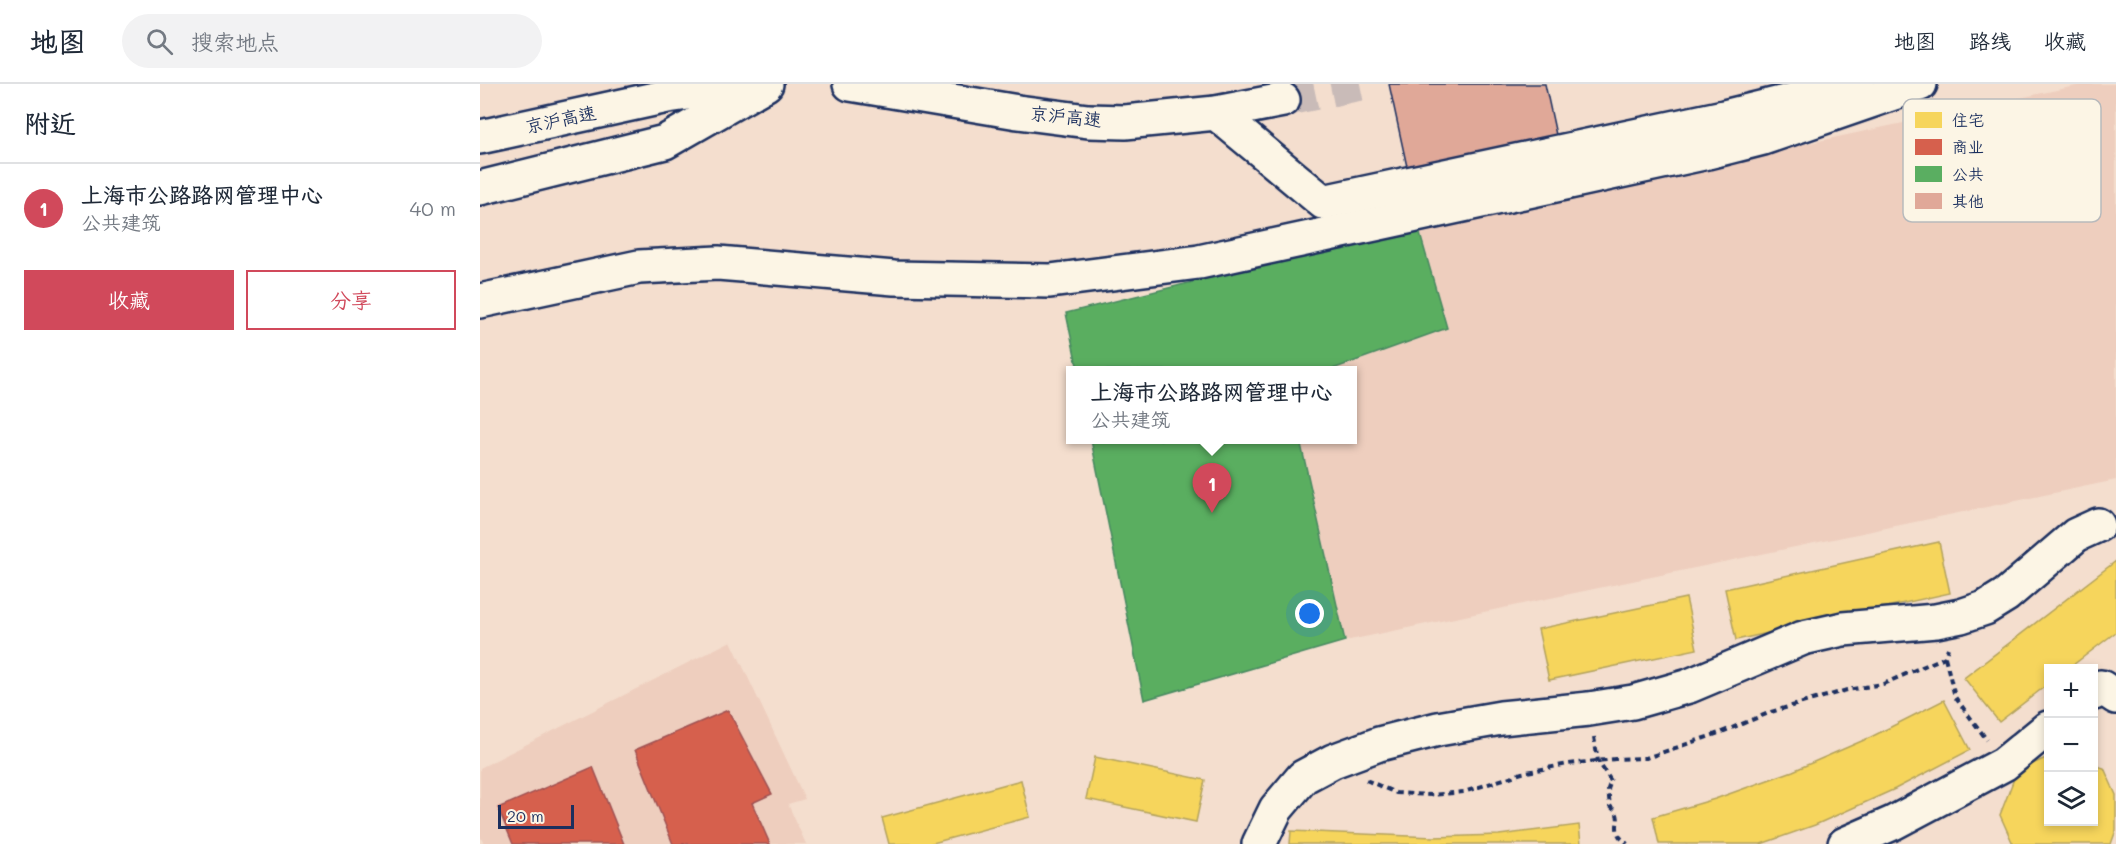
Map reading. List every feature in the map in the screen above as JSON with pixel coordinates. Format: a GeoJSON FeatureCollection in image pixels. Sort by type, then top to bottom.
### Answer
{"type":"FeatureCollection","features":[{"type":"Feature","properties":{"kind":"main road","name":"京沪高速"},"geometry":{"type":"LineString","coordinates":[[480,137],[668,96],[748,84]]}},
{"type":"Feature","properties":{"kind":"main road"},"geometry":{"type":"LineString","coordinates":[[480,188],[666,142],[766,84]]}},
{"type":"Feature","properties":{"kind":"main road","name":"京沪高速"},"geometry":{"type":"LineString","coordinates":[[850,84],[1018,112],[1088,121],[1147,121],[1216,113],[1283,100]]}},
{"type":"Feature","properties":{"kind":"main road"},"geometry":{"type":"LineString","coordinates":[[1216,113],[1323,202],[1724,117],[1858,84]]}},
{"type":"Feature","properties":{"kind":"main road"},"geometry":{"type":"LineString","coordinates":[[480,301],[639,267],[718,263],[894,278],[1050,282],[1199,262],[1708,152],[1763,138],[1920,84]]}},
{"type":"Feature","properties":{"kind":"main road"},"geometry":{"type":"LineString","coordinates":[[1259,844],[1276,809],[1303,777],[1333,761],[1379,744],[1438,729],[1501,718],[1633,702],[1689,686],[1803,638],[1843,629],[1936,621],[1961,616],[1984,608],[2006,595],[2076,535],[2098,525]]}},
{"type":"Feature","properties":{"kind":"main road"},"geometry":{"type":"LineString","coordinates":[[2098,690],[2101,687],[2116,697]]}},
{"type":"Feature","properties":{"kind":"main road"},"geometry":{"type":"LineString","coordinates":[[1845,844],[1893,823],[2004,764],[2044,732]]}},
{"type":"Feature","properties":{"kind":"path"},"geometry":{"type":"LineString","coordinates":[[1961,616],[1945,657],[1954,697],[1968,712],[2004,764]]}},
{"type":"Feature","properties":{"kind":"path"},"geometry":{"type":"LineString","coordinates":[[1333,761],[1367,781],[1396,793],[1431,795],[1464,792],[1522,773],[1598,761],[1646,758],[1722,732],[1771,712],[1847,690],[1883,684],[1945,657]]}},
{"type":"Feature","properties":{"kind":"path"},"geometry":{"type":"LineString","coordinates":[[1589,709],[1598,761],[1611,781],[1608,798],[1610,806],[1616,811],[1619,819],[1616,830],[1619,837],[1627,844]]}},
{"type":"Feature","properties":{"kind":"shaded area"},"geometry":{"type":"Polygon","coordinates":[[[2085,84],[2116,84],[2116,480],[1345,641],[1301,444],[1357,444],[1357,366],[1341,366],[1447,328],[1418,227],[1903,123],[1903,222],[2101,222],[2101,99],[2015,99],[2085,84]]]}},
{"type":"Feature","properties":{"kind":"shaded area"},"geometry":{"type":"Polygon","coordinates":[[[731,641],[805,799],[788,804],[806,844],[484,844],[480,836],[480,768],[731,641]]]}},
{"type":"Feature","properties":{"kind":"building: 住宅"},"geometry":{"type":"Polygon","coordinates":[[[1939,542],[1950,593],[1736,640],[1725,589],[1939,542]]]}},
{"type":"Feature","properties":{"kind":"building: 住宅"},"geometry":{"type":"Polygon","coordinates":[[[2116,561],[2116,632],[2074,664],[2044,664],[2044,687],[1999,722],[1964,678],[2116,561]]]}},
{"type":"Feature","properties":{"kind":"building: 住宅"},"geometry":{"type":"Polygon","coordinates":[[[1686,598],[1697,649],[1549,680],[1538,629],[1686,598]]]}},
{"type":"Feature","properties":{"kind":"building: 住宅"},"geometry":{"type":"Polygon","coordinates":[[[1944,700],[1970,750],[1895,789],[1815,825],[1761,844],[1659,844],[1653,817],[1715,799],[1793,771],[1871,737],[1944,700]]]}},
{"type":"Feature","properties":{"kind":"building: 住宅"},"geometry":{"type":"Polygon","coordinates":[[[1095,757],[1205,780],[1196,822],[1086,799],[1095,757]]]}},
{"type":"Feature","properties":{"kind":"building: 住宅"},"geometry":{"type":"Polygon","coordinates":[[[2044,759],[2044,826],[2098,826],[2098,766],[2104,768],[2116,795],[2116,830],[2111,844],[2013,844],[2000,815],[2017,771],[2044,759]]]}},
{"type":"Feature","properties":{"kind":"building: 住宅"},"geometry":{"type":"Polygon","coordinates":[[[1021,780],[1030,817],[929,844],[889,844],[882,818],[1021,780]]]}},
{"type":"Feature","properties":{"kind":"building: 住宅"},"geometry":{"type":"Polygon","coordinates":[[[1579,825],[1581,844],[1290,844],[1291,831],[1434,837],[1499,835],[1579,825]]]}},
{"type":"Feature","properties":{"kind":"building: 商业"},"geometry":{"type":"Polygon","coordinates":[[[728,710],[772,794],[752,803],[770,844],[673,844],[635,750],[728,710]]]}},
{"type":"Feature","properties":{"kind":"building: 商业"},"geometry":{"type":"Polygon","coordinates":[[[593,767],[624,844],[513,844],[498,808],[593,767]]]}},
{"type":"Feature","properties":{"kind":"building: 公共"},"geometry":{"type":"Polygon","coordinates":[[[1418,227],[1447,328],[1341,366],[1077,366],[1066,313],[1418,227]]]}},
{"type":"Feature","properties":{"kind":"building: 公共"},"geometry":{"type":"Polygon","coordinates":[[[1092,444],[1301,444],[1345,641],[1144,700],[1092,444]]]}},
{"type":"Feature","properties":{"kind":"building: 其他"},"geometry":{"type":"Polygon","coordinates":[[[1389,84],[1545,84],[1558,144],[1409,176],[1389,84]]]}},
{"type":"Feature","properties":{"kind":"tunnel"},"geometry":{"type":"LineString","coordinates":[[1283,100],[1360,84]]}},
{"type":"Feature","properties":{"kind":"place","name":"上海市公路路网管理中心"},"geometry":{"type":"Point","coordinates":[1212,513]}}]}
